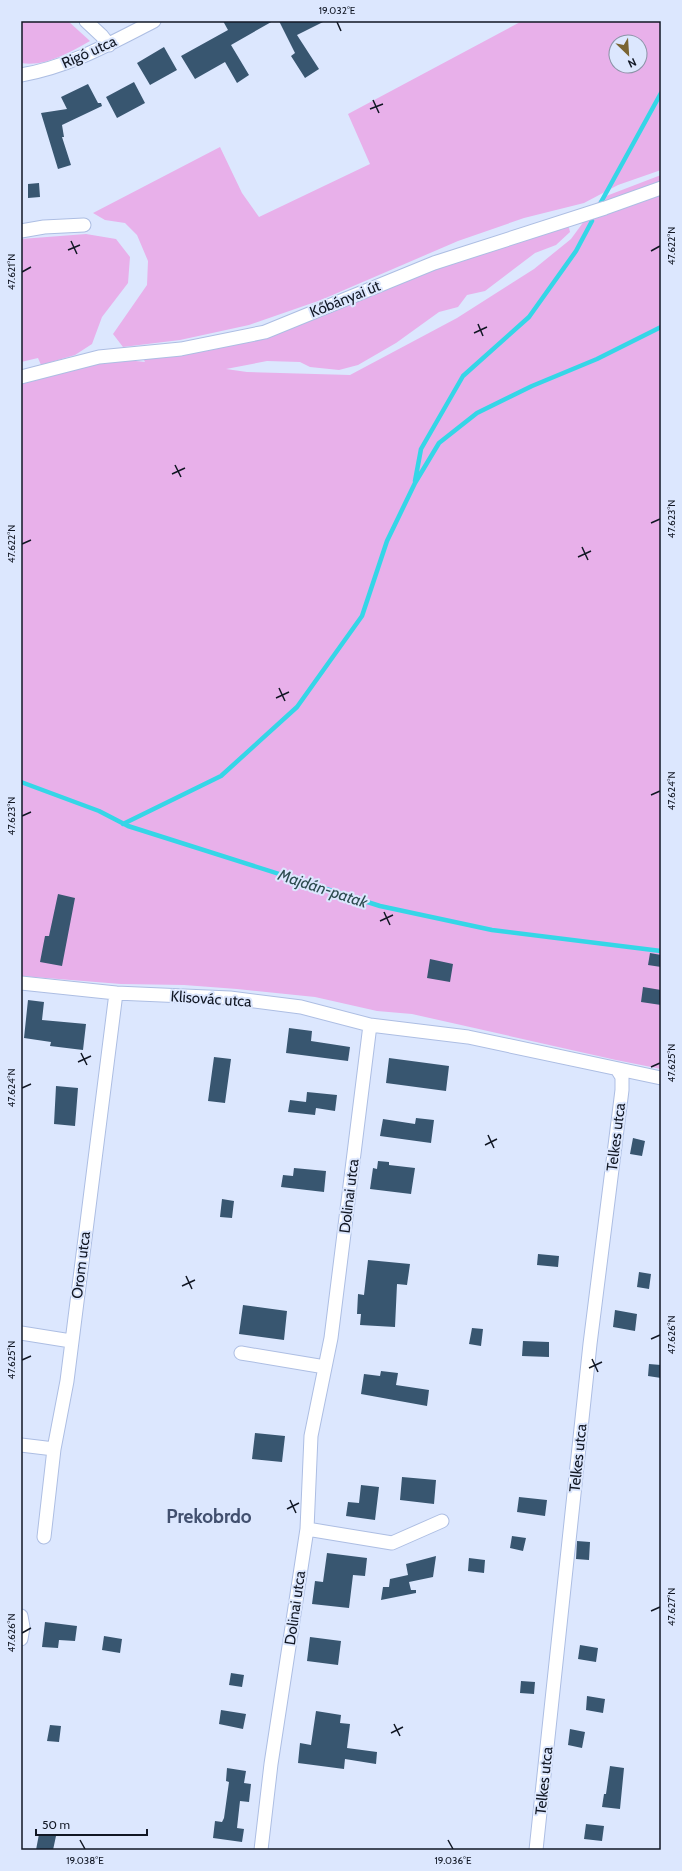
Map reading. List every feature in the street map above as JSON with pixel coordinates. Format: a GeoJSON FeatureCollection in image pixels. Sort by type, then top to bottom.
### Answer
{"type":"FeatureCollection","features":[{"type":"Feature","properties":{"kind":"street"},"geometry":{"type":"LineString","coordinates":[[86,21],[109,45]]}},
{"type":"Feature","properties":{"kind":"street","name":"Rigó utca"},"geometry":{"type":"LineString","coordinates":[[21,75],[45,71],[69,63],[109,45],[154,21]]}},
{"type":"Feature","properties":{"kind":"street","name":"Kőbányai út"},"geometry":{"type":"LineString","coordinates":[[21,377],[99,357],[182,350],[265,332],[434,263],[661,188]]}},
{"type":"Feature","properties":{"kind":"street"},"geometry":{"type":"LineString","coordinates":[[21,231],[44,227],[84,225]]}},
{"type":"Feature","properties":{"kind":"street","name":"Klisovác utca"},"geometry":{"type":"LineString","coordinates":[[21,983],[116,993],[230,998],[301,1007],[370,1025],[468,1037],[661,1078]]}},
{"type":"Feature","properties":{"kind":"street","name":"Orom utca"},"geometry":{"type":"LineString","coordinates":[[44,1537],[54,1449],[68,1381],[71,1341],[116,993]]}},
{"type":"Feature","properties":{"kind":"street","name":"Dolinai utca"},"geometry":{"type":"LineString","coordinates":[[261,1850],[271,1764],[307,1529],[311,1436],[325,1367],[339,1274],[370,1025]]}},
{"type":"Feature","properties":{"kind":"street","name":"Telkes utca"},"geometry":{"type":"LineString","coordinates":[[536,1850],[590,1344],[622,1090],[622,1076],[617,1068]]}},
{"type":"Feature","properties":{"kind":"street"},"geometry":{"type":"LineString","coordinates":[[21,1333],[71,1341]]}},
{"type":"Feature","properties":{"kind":"street"},"geometry":{"type":"LineString","coordinates":[[241,1353],[325,1367]]}},
{"type":"Feature","properties":{"kind":"street"},"geometry":{"type":"LineString","coordinates":[[21,1445],[54,1449]]}},
{"type":"Feature","properties":{"kind":"street"},"geometry":{"type":"LineString","coordinates":[[307,1529],[392,1543],[442,1522]]}},
{"type":"Feature","properties":{"kind":"street"},"geometry":{"type":"LineString","coordinates":[[21,1616],[23,1627],[21,1639]]}},
{"type":"Feature","properties":{"kind":"shaded area"},"geometry":{"type":"Polygon","coordinates":[[[21,21],[68,21],[90,41],[48,61],[30,64],[21,63],[21,21]]]}},
{"type":"Feature","properties":{"kind":"shaded area"},"geometry":{"type":"Polygon","coordinates":[[[522,21],[661,21],[661,170],[618,185],[584,203],[524,218],[458,241],[321,300],[249,325],[180,340],[123,347],[113,334],[147,285],[148,261],[137,235],[125,223],[105,220],[93,213],[220,147],[242,193],[259,217],[370,164],[348,114],[522,21]]]}},
{"type":"Feature","properties":{"kind":"shaded area"},"geometry":{"type":"Polygon","coordinates":[[[661,175],[661,1069],[412,1014],[377,1011],[315,997],[184,985],[121,984],[21,976],[21,377],[99,357],[145,362],[143,358],[201,351],[455,261],[568,224],[570,232],[556,245],[535,253],[485,291],[467,295],[458,307],[439,312],[396,343],[358,365],[339,370],[310,367],[300,362],[267,361],[226,369],[247,372],[350,375],[457,318],[534,269],[571,239],[601,198],[661,175]]]}},
{"type":"Feature","properties":{"kind":"shaded area"},"geometry":{"type":"Polygon","coordinates":[[[86,234],[116,239],[130,257],[128,283],[102,317],[92,344],[75,355],[41,365],[38,358],[21,362],[21,239],[86,234]]]}},
{"type":"Feature","properties":{"kind":"building"},"geometry":{"type":"Polygon","coordinates":[[[223,21],[273,21],[231,45],[249,75],[237,83],[225,62],[195,79],[181,56],[228,30],[223,21]]]}},
{"type":"Feature","properties":{"kind":"building"},"geometry":{"type":"Polygon","coordinates":[[[279,21],[325,21],[297,35],[319,69],[305,78],[291,56],[295,53],[279,21]]]}},
{"type":"Feature","properties":{"kind":"building"},"geometry":{"type":"Polygon","coordinates":[[[164,47],[177,70],[150,85],[137,63],[164,47]]]}},
{"type":"Feature","properties":{"kind":"building"},"geometry":{"type":"Polygon","coordinates":[[[134,82],[145,103],[117,118],[106,97],[134,82]]]}},
{"type":"Feature","properties":{"kind":"building"},"geometry":{"type":"Polygon","coordinates":[[[88,84],[98,103],[101,103],[102,106],[62,125],[64,137],[62,137],[71,165],[58,169],[41,113],[67,109],[61,97],[88,84]]]}},
{"type":"Feature","properties":{"kind":"building"},"geometry":{"type":"Polygon","coordinates":[[[39,183],[40,197],[28,198],[28,184],[39,183]]]}},
{"type":"Feature","properties":{"kind":"building"},"geometry":{"type":"Polygon","coordinates":[[[58,894],[75,898],[62,966],[40,962],[45,936],[49,936],[58,894]]]}},
{"type":"Feature","properties":{"kind":"building"},"geometry":{"type":"Polygon","coordinates":[[[650,953],[661,955],[661,967],[648,965],[650,953]]]}},
{"type":"Feature","properties":{"kind":"building"},"geometry":{"type":"Polygon","coordinates":[[[430,959],[453,964],[450,982],[427,978],[430,959]]]}},
{"type":"Feature","properties":{"kind":"building"},"geometry":{"type":"Polygon","coordinates":[[[643,987],[661,990],[661,1005],[641,1002],[643,987]]]}},
{"type":"Feature","properties":{"kind":"building"},"geometry":{"type":"Polygon","coordinates":[[[28,1000],[44,1002],[42,1020],[86,1024],[83,1050],[50,1046],[51,1042],[24,1038],[28,1000]]]}},
{"type":"Feature","properties":{"kind":"building"},"geometry":{"type":"Polygon","coordinates":[[[289,1028],[312,1031],[311,1041],[350,1047],[348,1061],[286,1053],[289,1028]]]}},
{"type":"Feature","properties":{"kind":"building"},"geometry":{"type":"Polygon","coordinates":[[[214,1057],[231,1059],[225,1103],[208,1101],[214,1057]]]}},
{"type":"Feature","properties":{"kind":"building"},"geometry":{"type":"Polygon","coordinates":[[[389,1058],[449,1066],[446,1091],[386,1083],[389,1058]]]}},
{"type":"Feature","properties":{"kind":"building"},"geometry":{"type":"Polygon","coordinates":[[[56,1086],[78,1088],[75,1126],[54,1124],[56,1086]]]}},
{"type":"Feature","properties":{"kind":"building"},"geometry":{"type":"Polygon","coordinates":[[[307,1092],[337,1095],[335,1111],[316,1108],[315,1115],[288,1112],[290,1100],[306,1102],[307,1092]]]}},
{"type":"Feature","properties":{"kind":"building"},"geometry":{"type":"Polygon","coordinates":[[[416,1118],[434,1120],[431,1143],[380,1136],[383,1119],[415,1124],[416,1118]]]}},
{"type":"Feature","properties":{"kind":"building"},"geometry":{"type":"Polygon","coordinates":[[[633,1138],[645,1141],[642,1156],[630,1154],[633,1138]]]}},
{"type":"Feature","properties":{"kind":"building"},"geometry":{"type":"Polygon","coordinates":[[[378,1161],[389,1162],[389,1165],[415,1168],[411,1194],[370,1189],[373,1168],[377,1169],[378,1161]]]}},
{"type":"Feature","properties":{"kind":"building"},"geometry":{"type":"Polygon","coordinates":[[[294,1168],[326,1171],[324,1192],[281,1187],[283,1175],[293,1176],[294,1168]]]}},
{"type":"Feature","properties":{"kind":"building"},"geometry":{"type":"Polygon","coordinates":[[[222,1199],[234,1201],[232,1218],[220,1217],[222,1199]]]}},
{"type":"Feature","properties":{"kind":"building"},"geometry":{"type":"Polygon","coordinates":[[[538,1254],[559,1256],[558,1267],[537,1265],[538,1254]]]}},
{"type":"Feature","properties":{"kind":"building"},"geometry":{"type":"Polygon","coordinates":[[[368,1260],[410,1264],[407,1285],[397,1284],[395,1327],[360,1325],[361,1314],[357,1314],[358,1294],[364,1295],[368,1260]]]}},
{"type":"Feature","properties":{"kind":"building"},"geometry":{"type":"Polygon","coordinates":[[[639,1272],[651,1274],[649,1289],[637,1287],[639,1272]]]}},
{"type":"Feature","properties":{"kind":"building"},"geometry":{"type":"Polygon","coordinates":[[[243,1305],[287,1311],[284,1340],[239,1334],[243,1305]]]}},
{"type":"Feature","properties":{"kind":"building"},"geometry":{"type":"Polygon","coordinates":[[[615,1310],[637,1314],[635,1331],[613,1327],[615,1310]]]}},
{"type":"Feature","properties":{"kind":"building"},"geometry":{"type":"Polygon","coordinates":[[[472,1328],[483,1329],[481,1346],[469,1344],[472,1328]]]}},
{"type":"Feature","properties":{"kind":"building"},"geometry":{"type":"Polygon","coordinates":[[[523,1341],[549,1342],[549,1357],[522,1356],[523,1341]]]}},
{"type":"Feature","properties":{"kind":"building"},"geometry":{"type":"Polygon","coordinates":[[[649,1364],[661,1365],[661,1378],[648,1376],[649,1364]]]}},
{"type":"Feature","properties":{"kind":"building"},"geometry":{"type":"Polygon","coordinates":[[[381,1371],[398,1373],[396,1385],[429,1390],[427,1406],[361,1394],[364,1374],[380,1376],[381,1371]]]}},
{"type":"Feature","properties":{"kind":"building"},"geometry":{"type":"Polygon","coordinates":[[[255,1433],[285,1436],[282,1462],[252,1459],[255,1433]]]}},
{"type":"Feature","properties":{"kind":"building"},"geometry":{"type":"Polygon","coordinates":[[[402,1477],[436,1480],[434,1504],[400,1500],[402,1477]]]}},
{"type":"Feature","properties":{"kind":"building"},"geometry":{"type":"Polygon","coordinates":[[[361,1485],[379,1487],[375,1520],[346,1516],[348,1502],[359,1503],[361,1485]]]}},
{"type":"Feature","properties":{"kind":"building"},"geometry":{"type":"Polygon","coordinates":[[[519,1497],[547,1500],[545,1516],[517,1512],[519,1497]]]}},
{"type":"Feature","properties":{"kind":"building"},"geometry":{"type":"Polygon","coordinates":[[[512,1536],[526,1538],[523,1551],[510,1548],[512,1536]]]}},
{"type":"Feature","properties":{"kind":"building"},"geometry":{"type":"Polygon","coordinates":[[[577,1541],[590,1542],[589,1560],[576,1559],[577,1541]]]}},
{"type":"Feature","properties":{"kind":"building"},"geometry":{"type":"Polygon","coordinates":[[[327,1553],[367,1558],[365,1576],[353,1575],[349,1608],[312,1604],[315,1581],[323,1582],[327,1553]]]}},
{"type":"Feature","properties":{"kind":"building"},"geometry":{"type":"Polygon","coordinates":[[[436,1556],[433,1577],[409,1582],[411,1590],[416,1590],[416,1593],[381,1600],[383,1587],[389,1587],[390,1579],[408,1575],[406,1564],[436,1556]]]}},
{"type":"Feature","properties":{"kind":"building"},"geometry":{"type":"Polygon","coordinates":[[[469,1558],[485,1560],[484,1573],[468,1571],[469,1558]]]}},
{"type":"Feature","properties":{"kind":"building"},"geometry":{"type":"Polygon","coordinates":[[[45,1622],[77,1626],[75,1641],[59,1640],[58,1648],[42,1647],[45,1622]]]}},
{"type":"Feature","properties":{"kind":"building"},"geometry":{"type":"Polygon","coordinates":[[[104,1636],[122,1639],[120,1653],[102,1650],[104,1636]]]}},
{"type":"Feature","properties":{"kind":"building"},"geometry":{"type":"Polygon","coordinates":[[[310,1637],[341,1641],[338,1665],[307,1661],[310,1637]]]}},
{"type":"Feature","properties":{"kind":"building"},"geometry":{"type":"Polygon","coordinates":[[[580,1645],[598,1648],[596,1662],[578,1659],[580,1645]]]}},
{"type":"Feature","properties":{"kind":"building"},"geometry":{"type":"Polygon","coordinates":[[[231,1673],[244,1675],[242,1687],[229,1685],[231,1673]]]}},
{"type":"Feature","properties":{"kind":"building"},"geometry":{"type":"Polygon","coordinates":[[[521,1681],[535,1682],[534,1694],[520,1693],[521,1681]]]}},
{"type":"Feature","properties":{"kind":"building"},"geometry":{"type":"Polygon","coordinates":[[[587,1696],[605,1699],[603,1713],[586,1710],[587,1696]]]}},
{"type":"Feature","properties":{"kind":"building"},"geometry":{"type":"Polygon","coordinates":[[[221,1710],[246,1714],[243,1729],[219,1724],[221,1710]]]}},
{"type":"Feature","properties":{"kind":"building"},"geometry":{"type":"Polygon","coordinates":[[[316,1711],[341,1715],[340,1723],[350,1724],[347,1748],[377,1752],[376,1764],[345,1759],[344,1769],[298,1763],[300,1743],[311,1745],[316,1711]]]}},
{"type":"Feature","properties":{"kind":"building"},"geometry":{"type":"Polygon","coordinates":[[[50,1725],[61,1726],[59,1742],[47,1741],[50,1725]]]}},
{"type":"Feature","properties":{"kind":"building"},"geometry":{"type":"Polygon","coordinates":[[[570,1729],[585,1732],[582,1748],[568,1745],[570,1729]]]}},
{"type":"Feature","properties":{"kind":"building"},"geometry":{"type":"Polygon","coordinates":[[[610,1766],[624,1768],[620,1809],[602,1807],[604,1794],[606,1794],[610,1766]]]}},
{"type":"Feature","properties":{"kind":"building"},"geometry":{"type":"Polygon","coordinates":[[[227,1768],[246,1771],[244,1783],[251,1784],[249,1802],[240,1801],[237,1828],[244,1829],[242,1842],[213,1838],[215,1821],[222,1822],[224,1818],[229,1782],[226,1781],[227,1768]]]}},
{"type":"Feature","properties":{"kind":"building"},"geometry":{"type":"Polygon","coordinates":[[[586,1824],[604,1826],[602,1841],[584,1839],[586,1824]]]}},
{"type":"Feature","properties":{"kind":"building"},"geometry":{"type":"Polygon","coordinates":[[[39,1834],[56,1836],[53,1850],[36,1850],[39,1834]]]}},
{"type":"Feature","properties":{"kind":"waterway"},"geometry":{"type":"LineString","coordinates":[[600,204],[661,93]]}},
{"type":"Feature","properties":{"kind":"waterway"},"geometry":{"type":"LineString","coordinates":[[415,481],[421,449],[463,376],[529,317],[576,251],[592,221]]}},
{"type":"Feature","properties":{"kind":"waterway"},"geometry":{"type":"LineString","coordinates":[[123,824],[221,776],[297,707],[362,616],[387,541],[415,483],[439,443],[477,413],[532,386],[597,359],[661,327]]}},
{"type":"Feature","properties":{"kind":"waterway","name":"Majdán-patak"},"geometry":{"type":"LineString","coordinates":[[21,782],[99,811],[128,826],[380,906],[492,930],[661,951]]}},
{"type":"Feature","properties":{"kind":"district","name":"Prekobrdo"},"geometry":{"type":"Point","coordinates":[209,1516]}}]}
